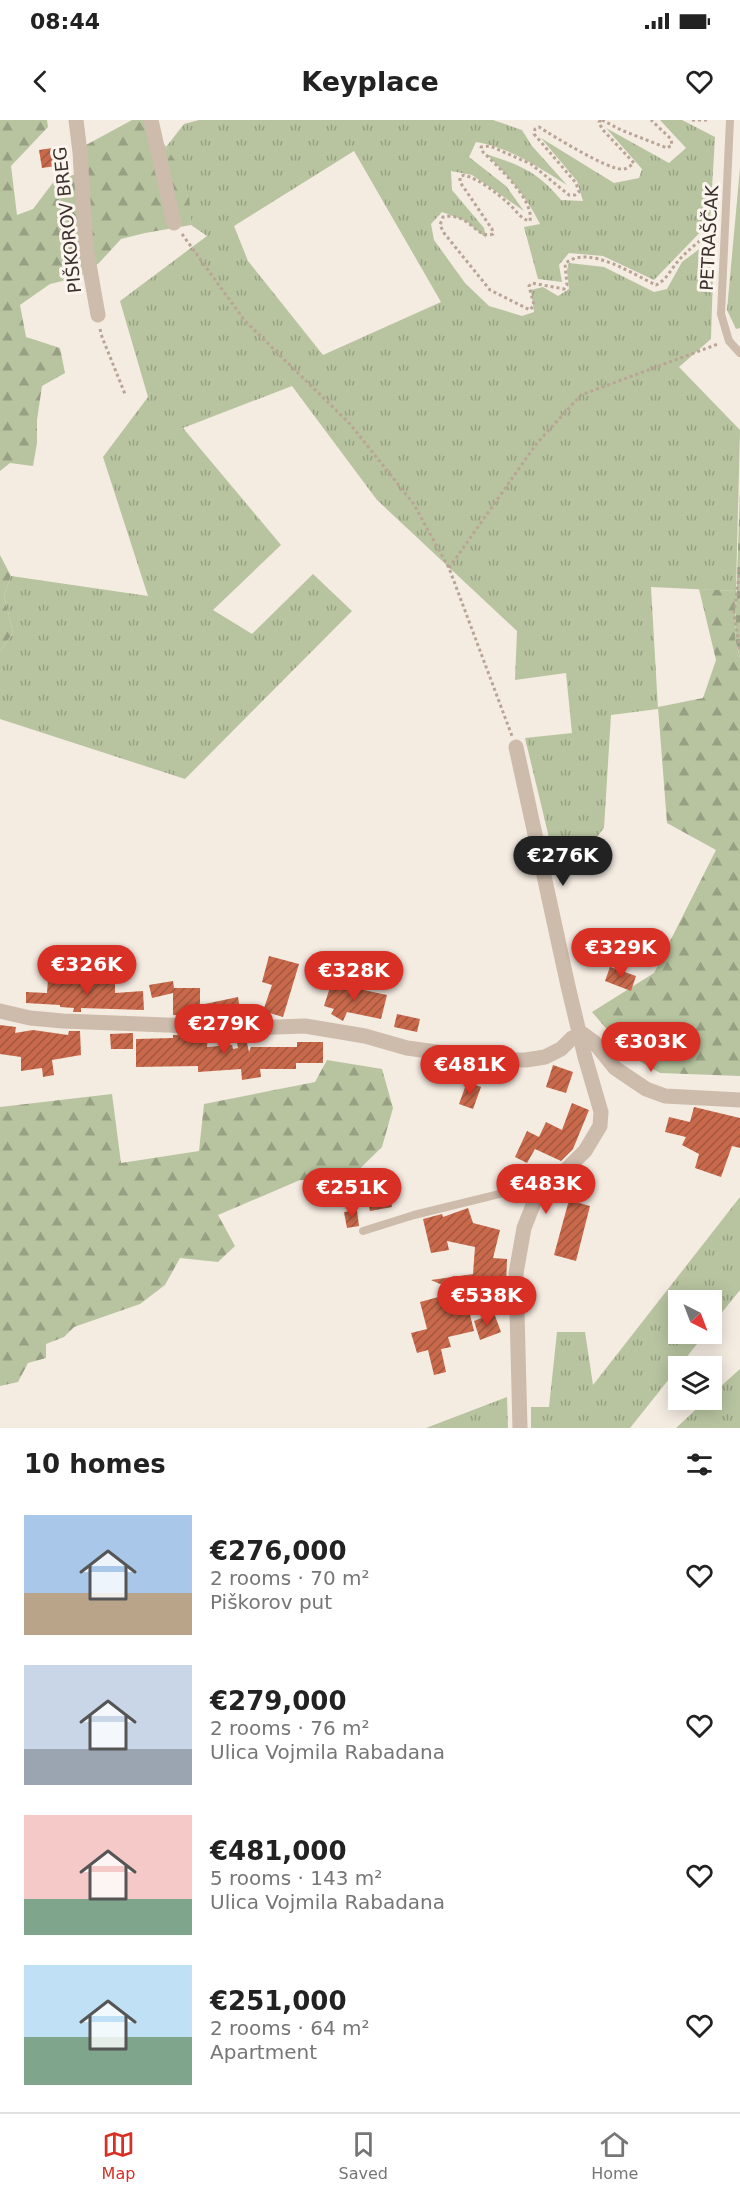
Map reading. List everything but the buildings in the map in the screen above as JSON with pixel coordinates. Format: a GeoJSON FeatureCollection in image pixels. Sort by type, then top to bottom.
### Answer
{"type":"FeatureCollection","features":[{"type":"Feature","properties":{"kind":"street","name":"PIŠKOROV BREG"},"geometry":{"type":"LineString","coordinates":[[76,120],[81,152],[86,247],[98,315]]}},
{"type":"Feature","properties":{"kind":"street"},"geometry":{"type":"LineString","coordinates":[[151,120],[174,223]]}},
{"type":"Feature","properties":{"kind":"street"},"geometry":{"type":"LineString","coordinates":[[516,747],[580,1034],[600,1105],[600,1126],[585,1151],[535,1200],[526,1220],[516,1273],[520,1428]]}},
{"type":"Feature","properties":{"kind":"street"},"geometry":{"type":"LineString","coordinates":[[0,1011],[30,1018],[63,1021],[244,1028],[306,1026],[365,1036],[407,1048],[495,1060],[526,1060],[545,1057],[561,1049],[580,1034]]}},
{"type":"Feature","properties":{"kind":"street"},"geometry":{"type":"LineString","coordinates":[[580,1034],[589,1037],[623,1076],[646,1089],[665,1096],[740,1100]]}},
{"type":"Feature","properties":{"kind":"lane","name":"PETRAŠČAK"},"geometry":{"type":"LineString","coordinates":[[730,120],[721,314],[729,341],[740,352]]}},
{"type":"Feature","properties":{"kind":"lane"},"geometry":{"type":"LineString","coordinates":[[363,1231],[414,1215],[528,1187],[534,1187],[542,1192]]}},
{"type":"Feature","properties":{"kind":"path"},"geometry":{"type":"LineString","coordinates":[[651,120],[670,139],[672,145],[667,148],[601,120],[599,122],[602,129],[634,163],[622,170],[606,164],[539,128],[535,129],[534,134],[576,183],[579,192],[575,195],[569,195],[531,164],[490,146],[481,147],[525,200],[531,214],[530,221],[524,219],[507,201],[472,177],[464,175],[460,177],[460,182],[492,229],[493,234],[484,235],[462,218],[447,216],[443,217],[440,225],[444,233],[489,290],[530,310],[534,305],[530,285],[532,283],[564,289],[567,285],[565,264],[567,261],[582,257],[602,259],[656,285],[661,283],[679,260],[700,240],[725,222]]}},
{"type":"Feature","properties":{"kind":"path"},"geometry":{"type":"LineString","coordinates":[[692,120],[710,120]]}},
{"type":"Feature","properties":{"kind":"path"},"geometry":{"type":"LineString","coordinates":[[174,223],[245,321],[350,424],[413,503],[449,567],[516,747]]}},
{"type":"Feature","properties":{"kind":"path"},"geometry":{"type":"LineString","coordinates":[[98,315],[102,337],[126,394]]}},
{"type":"Feature","properties":{"kind":"path"},"geometry":{"type":"LineString","coordinates":[[449,567],[537,443],[581,395],[729,341]]}},
{"type":"Feature","properties":{"kind":"path"},"geometry":{"type":"LineString","coordinates":[[740,569],[734,613],[740,651]]}},
{"type":"Feature","properties":{"kind":"green space"},"geometry":{"type":"Polygon","coordinates":[[[0,120],[47,120],[48,127],[11,166],[17,215],[33,209],[55,180],[80,173],[75,151],[132,120],[148,120],[178,165],[189,195],[191,225],[121,239],[99,263],[79,277],[50,284],[20,305],[26,337],[60,348],[65,373],[42,386],[33,466],[10,463],[0,471],[0,120]]]}},
{"type":"Feature","properties":{"kind":"green space"},"geometry":{"type":"Polygon","coordinates":[[[199,120],[493,120],[522,130],[532,146],[567,185],[512,153],[476,142],[469,157],[506,186],[524,211],[472,175],[451,171],[452,190],[484,228],[486,238],[466,221],[442,212],[431,224],[434,240],[465,283],[489,306],[522,316],[534,312],[531,290],[543,287],[558,296],[569,289],[567,270],[569,263],[604,267],[654,292],[667,289],[682,262],[714,238],[711,339],[679,367],[740,430],[736,591],[651,587],[658,709],[611,715],[604,828],[560,883],[525,738],[572,733],[566,673],[515,680],[517,631],[377,500],[292,386],[183,428],[281,545],[213,610],[252,634],[313,574],[352,611],[185,779],[0,719],[0,651],[13,633],[4,595],[11,576],[148,596],[103,457],[148,397],[120,301],[207,236],[191,225],[184,184],[166,147],[184,124],[199,120]],[[354,151],[234,226],[248,261],[323,355],[441,302],[354,151]]]}},
{"type":"Feature","properties":{"kind":"green space"},"geometry":{"type":"Polygon","coordinates":[[[660,120],[682,120],[715,137],[710,222],[654,280],[603,256],[569,253],[559,265],[562,282],[538,279],[524,227],[540,224],[516,186],[486,154],[528,171],[553,190],[561,200],[583,201],[577,181],[541,138],[614,183],[639,178],[642,169],[606,128],[669,163],[686,148],[660,120]]]}},
{"type":"Feature","properties":{"kind":"green space"},"geometry":{"type":"Polygon","coordinates":[[[740,168],[740,328],[736,329],[727,310],[740,168]]]}},
{"type":"Feature","properties":{"kind":"green space"},"geometry":{"type":"Polygon","coordinates":[[[740,490],[740,658],[735,639],[740,490]]]}},
{"type":"Feature","properties":{"kind":"green space"},"geometry":{"type":"Polygon","coordinates":[[[0,555],[11,576],[4,595],[13,633],[0,651],[0,555]]]}},
{"type":"Feature","properties":{"kind":"green space"},"geometry":{"type":"Polygon","coordinates":[[[699,589],[736,591],[735,639],[740,658],[740,1076],[660,1073],[629,1055],[592,1012],[654,973],[716,850],[667,823],[658,707],[703,698],[716,660],[699,589]]]}},
{"type":"Feature","properties":{"kind":"green space"},"geometry":{"type":"Polygon","coordinates":[[[327,1060],[382,1069],[393,1108],[382,1147],[344,1184],[300,1180],[218,1215],[235,1246],[218,1262],[180,1258],[165,1285],[140,1304],[74,1327],[64,1337],[46,1344],[46,1358],[28,1363],[18,1382],[0,1386],[0,1107],[112,1094],[121,1163],[199,1151],[204,1104],[315,1082],[327,1060]]]}},
{"type":"Feature","properties":{"kind":"green space"},"geometry":{"type":"Polygon","coordinates":[[[740,1197],[740,1290],[722,1312],[722,1290],[668,1290],[668,1344],[697,1344],[687,1356],[668,1356],[668,1380],[630,1428],[531,1428],[531,1407],[549,1407],[557,1332],[585,1332],[593,1385],[740,1197]]]}},
{"type":"Feature","properties":{"kind":"green space"},"geometry":{"type":"Polygon","coordinates":[[[740,1369],[740,1428],[676,1428],[695,1410],[722,1410],[722,1385],[740,1369]]]}},
{"type":"Feature","properties":{"kind":"green space"},"geometry":{"type":"Polygon","coordinates":[[[507,1397],[508,1428],[426,1428],[507,1397]]]}}]}
